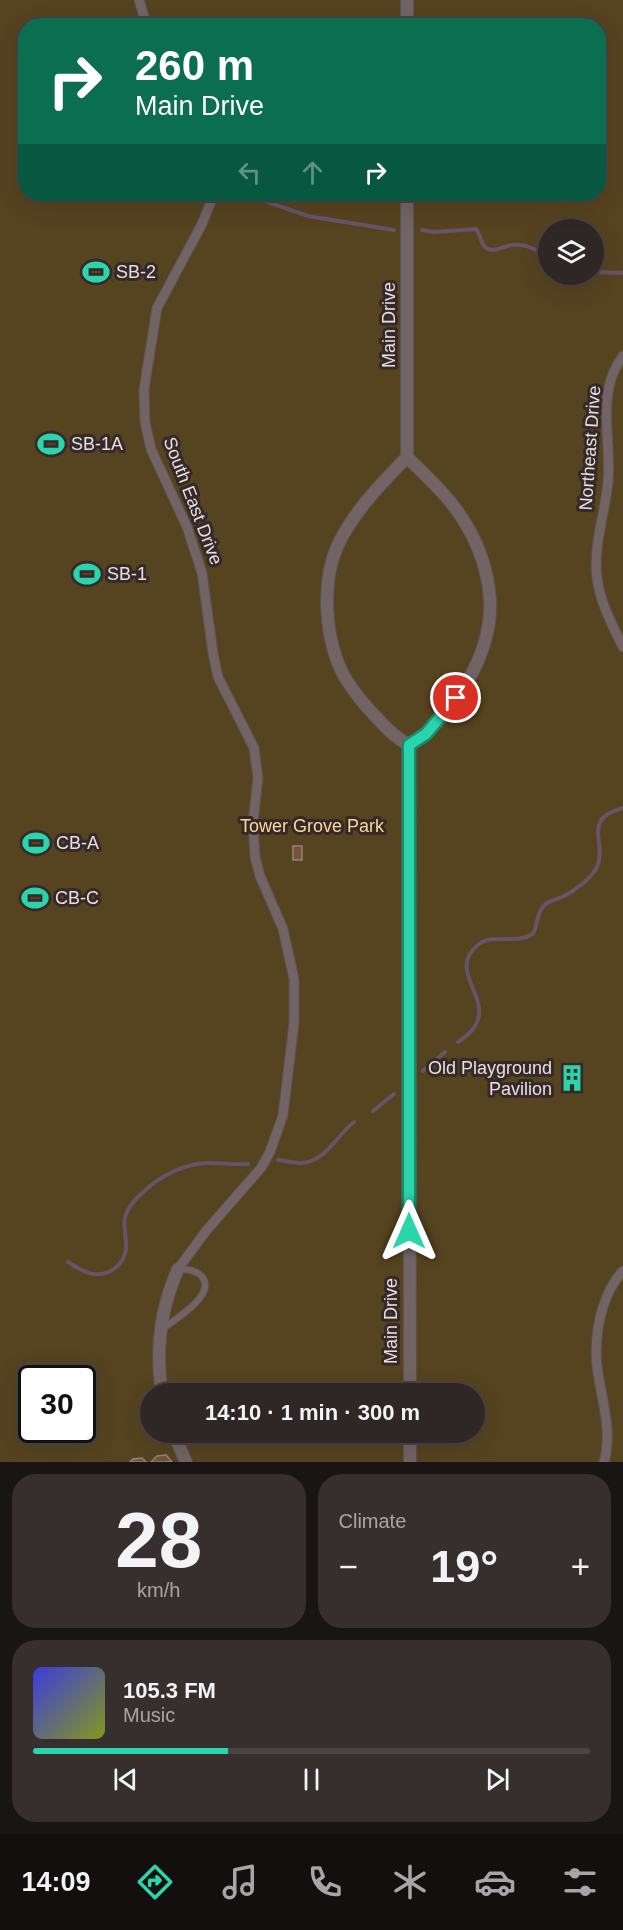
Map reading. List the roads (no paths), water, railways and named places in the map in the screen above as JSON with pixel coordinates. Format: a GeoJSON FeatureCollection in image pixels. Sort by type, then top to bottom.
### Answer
{"type":"FeatureCollection","features":[{"type":"Feature","properties":{"kind":"street"},"geometry":{"type":"LineString","coordinates":[[138,0],[144,18]]}},
{"type":"Feature","properties":{"kind":"street"},"geometry":{"type":"LineString","coordinates":[[407,0],[407,18]]}},
{"type":"Feature","properties":{"kind":"street","name":"South East Drive"},"geometry":{"type":"LineString","coordinates":[[161,1383],[159,1366],[162,1314],[178,1269],[206,1231],[261,1168],[270,1152],[283,1115],[294,1023],[294,979],[283,930],[255,857],[253,830],[258,778],[254,748],[218,677],[202,573],[187,527],[151,449],[145,422],[144,389],[157,308],[194,240],[211,201]]}},
{"type":"Feature","properties":{"kind":"street","name":"Main Drive"},"geometry":{"type":"LineString","coordinates":[[407,201],[407,457]]}},
{"type":"Feature","properties":{"kind":"street","name":"Northeast Drive"},"geometry":{"type":"LineString","coordinates":[[623,356],[614,372],[607,396],[608,479],[595,566],[601,597],[623,647]]}},
{"type":"Feature","properties":{"kind":"street"},"geometry":{"type":"LineString","coordinates":[[407,457],[450,499],[468,527],[483,560],[490,600],[481,648],[465,686],[448,711],[426,734],[409,745],[395,738],[365,706],[344,675],[332,641],[327,608],[327,579],[336,549],[350,523],[373,492],[407,457]]}},
{"type":"Feature","properties":{"kind":"street","name":"Main Drive"},"geometry":{"type":"LineString","coordinates":[[409,745],[410,1383]]}},
{"type":"Feature","properties":{"kind":"street"},"geometry":{"type":"LineString","coordinates":[[604,1462],[608,1432],[597,1368],[597,1333],[606,1298],[623,1271]]}},
{"type":"Feature","properties":{"kind":"street"},"geometry":{"type":"LineString","coordinates":[[178,1443],[186,1462]]}},
{"type":"Feature","properties":{"kind":"street"},"geometry":{"type":"LineString","coordinates":[[410,1443],[410,1462]]}},
{"type":"Feature","properties":{"kind":"lane"},"geometry":{"type":"LineString","coordinates":[[160,1332],[200,1299],[206,1290],[205,1281],[200,1274],[178,1269]]}},
{"type":"Feature","properties":{"kind":"waterway"},"geometry":{"type":"LineString","coordinates":[[264,201],[308,216],[394,230]]}},
{"type":"Feature","properties":{"kind":"waterway"},"geometry":{"type":"LineString","coordinates":[[422,230],[434,232],[476,229],[488,249],[495,250],[512,245],[522,245],[538,251]]}},
{"type":"Feature","properties":{"kind":"waterway"},"geometry":{"type":"LineString","coordinates":[[604,272],[623,273]]}},
{"type":"Feature","properties":{"kind":"waterway"},"geometry":{"type":"LineString","coordinates":[[458,1042],[473,1029],[479,1016],[478,1004],[469,979],[467,967],[469,956],[479,944],[485,941],[519,939],[533,934],[544,906],[577,888],[594,872],[600,858],[599,825],[602,819],[610,813],[623,808]]}},
{"type":"Feature","properties":{"kind":"waterway"},"geometry":{"type":"LineString","coordinates":[[423,1071],[445,1052]]}},
{"type":"Feature","properties":{"kind":"waterway"},"geometry":{"type":"LineString","coordinates":[[373,1111],[394,1094]]}},
{"type":"Feature","properties":{"kind":"waterway"},"geometry":{"type":"LineString","coordinates":[[278,1160],[302,1163],[318,1158],[354,1122]]}},
{"type":"Feature","properties":{"kind":"waterway"},"geometry":{"type":"LineString","coordinates":[[68,1262],[93,1274],[105,1273],[115,1268],[125,1255],[125,1217],[128,1210],[138,1196],[164,1176],[202,1163],[248,1164]]}},
{"type":"Feature","properties":{"kind":"place","name":"SB-2"},"geometry":{"type":"Point","coordinates":[96,272]}},
{"type":"Feature","properties":{"kind":"place","name":"SB-1A"},"geometry":{"type":"Point","coordinates":[51,444]}},
{"type":"Feature","properties":{"kind":"place","name":"SB-1"},"geometry":{"type":"Point","coordinates":[87,574]}},
{"type":"Feature","properties":{"kind":"place","name":"CB-A"},"geometry":{"type":"Point","coordinates":[36,843]}},
{"type":"Feature","properties":{"kind":"place","name":"CB-C"},"geometry":{"type":"Point","coordinates":[35,898]}},
{"type":"Feature","properties":{"kind":"place","name":"Old Playground Pavilion"},"geometry":{"type":"Point","coordinates":[572,1078]}},
{"type":"Feature","properties":{"kind":"park label","name":"Tower Grove Park"},"geometry":{"type":"Point","coordinates":[312,826]}}]}
